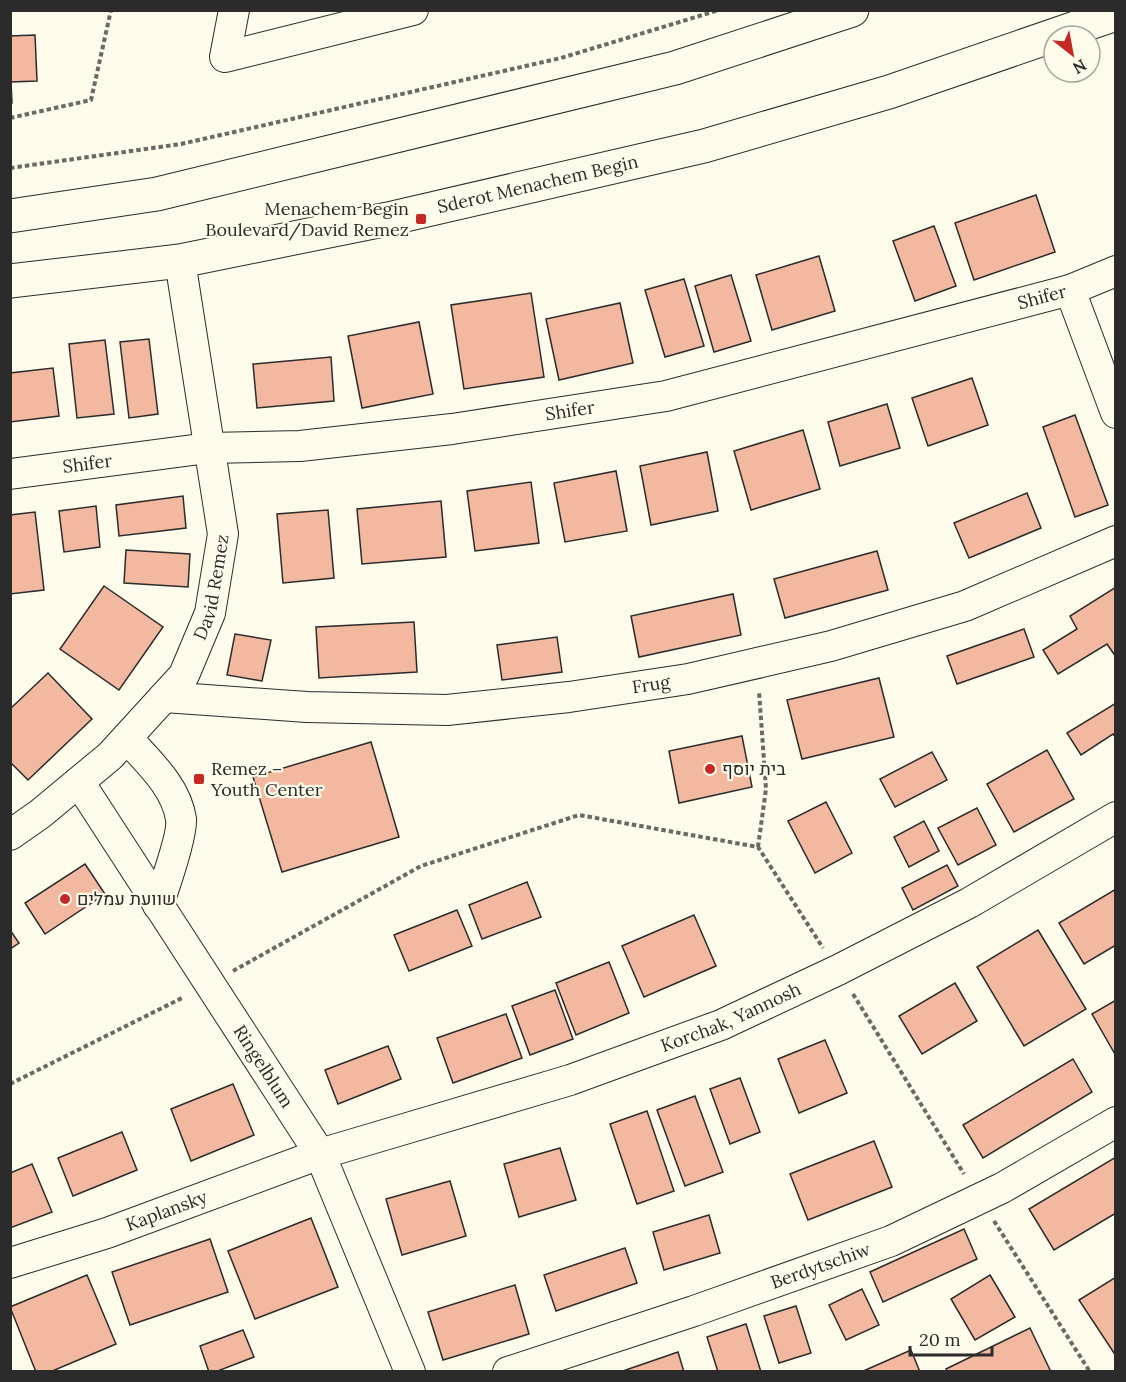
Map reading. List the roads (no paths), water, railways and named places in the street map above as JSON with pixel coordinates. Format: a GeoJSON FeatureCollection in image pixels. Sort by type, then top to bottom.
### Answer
{"type":"FeatureCollection","features":[{"type":"Feature","properties":{"kind":"main road"},"geometry":{"type":"LineString","coordinates":[[10,216],[157,194],[652,74],[852,10]]}},
{"type":"Feature","properties":{"kind":"main road","name":"Sderot Menachem Begin"},"geometry":{"type":"LineString","coordinates":[[10,281],[180,261],[388,219],[704,146],[889,92],[1116,14]]}},
{"type":"Feature","properties":{"kind":"street"},"geometry":{"type":"LineString","coordinates":[[234,10],[225,57],[413,10]]}},
{"type":"Feature","properties":{"kind":"street","name":"David Remez"},"geometry":{"type":"LineString","coordinates":[[10,835],[40,814],[110,756],[184,675],[210,613],[223,534],[180,261]]}},
{"type":"Feature","properties":{"kind":"street","name":"Shifer"},"geometry":{"type":"LineString","coordinates":[[10,474],[208,448],[300,446],[452,429],[666,396],[1070,290],[1116,271]]}},
{"type":"Feature","properties":{"kind":"street"},"geometry":{"type":"LineString","coordinates":[[1070,290],[1116,413]]}},
{"type":"Feature","properties":{"kind":"street","name":"Frug"},"geometry":{"type":"LineString","coordinates":[[164,697],[306,707],[447,710],[569,697],[678,681],[831,646],[966,606],[1116,541]]}},
{"type":"Feature","properties":{"kind":"street"},"geometry":{"type":"LineString","coordinates":[[127,738],[169,785],[182,820],[174,855],[158,905]]}},
{"type":"Feature","properties":{"kind":"street","name":"Ringelblum"},"geometry":{"type":"LineString","coordinates":[[79,782],[320,1154],[410,1371]]}},
{"type":"Feature","properties":{"kind":"street","name":"Korchak, Yannosh"},"geometry":{"type":"LineString","coordinates":[[320,1154],[570,1080],[722,1025],[838,970],[969,903],[1116,817]]}},
{"type":"Feature","properties":{"kind":"street","name":"Berdytschiw"},"geometry":{"type":"LineString","coordinates":[[508,1371],[694,1311],[891,1241],[1002,1188],[1116,1122]]}},
{"type":"Feature","properties":{"kind":"street","name":"Kaplansky"},"geometry":{"type":"LineString","coordinates":[[10,1263],[107,1233],[320,1154]]}},
{"type":"Feature","properties":{"kind":"place","name":"Menachem Begin Boulevard/David Remez"},"geometry":{"type":"Point","coordinates":[421,219]}},
{"type":"Feature","properties":{"kind":"place","name":"בית יוסף"},"geometry":{"type":"Point","coordinates":[710,769]}},
{"type":"Feature","properties":{"kind":"place","name":"Remez – Youth Center"},"geometry":{"type":"Point","coordinates":[199,779]}},
{"type":"Feature","properties":{"kind":"place","name":"שוועת עמלים"},"geometry":{"type":"Point","coordinates":[65,899]}}]}
